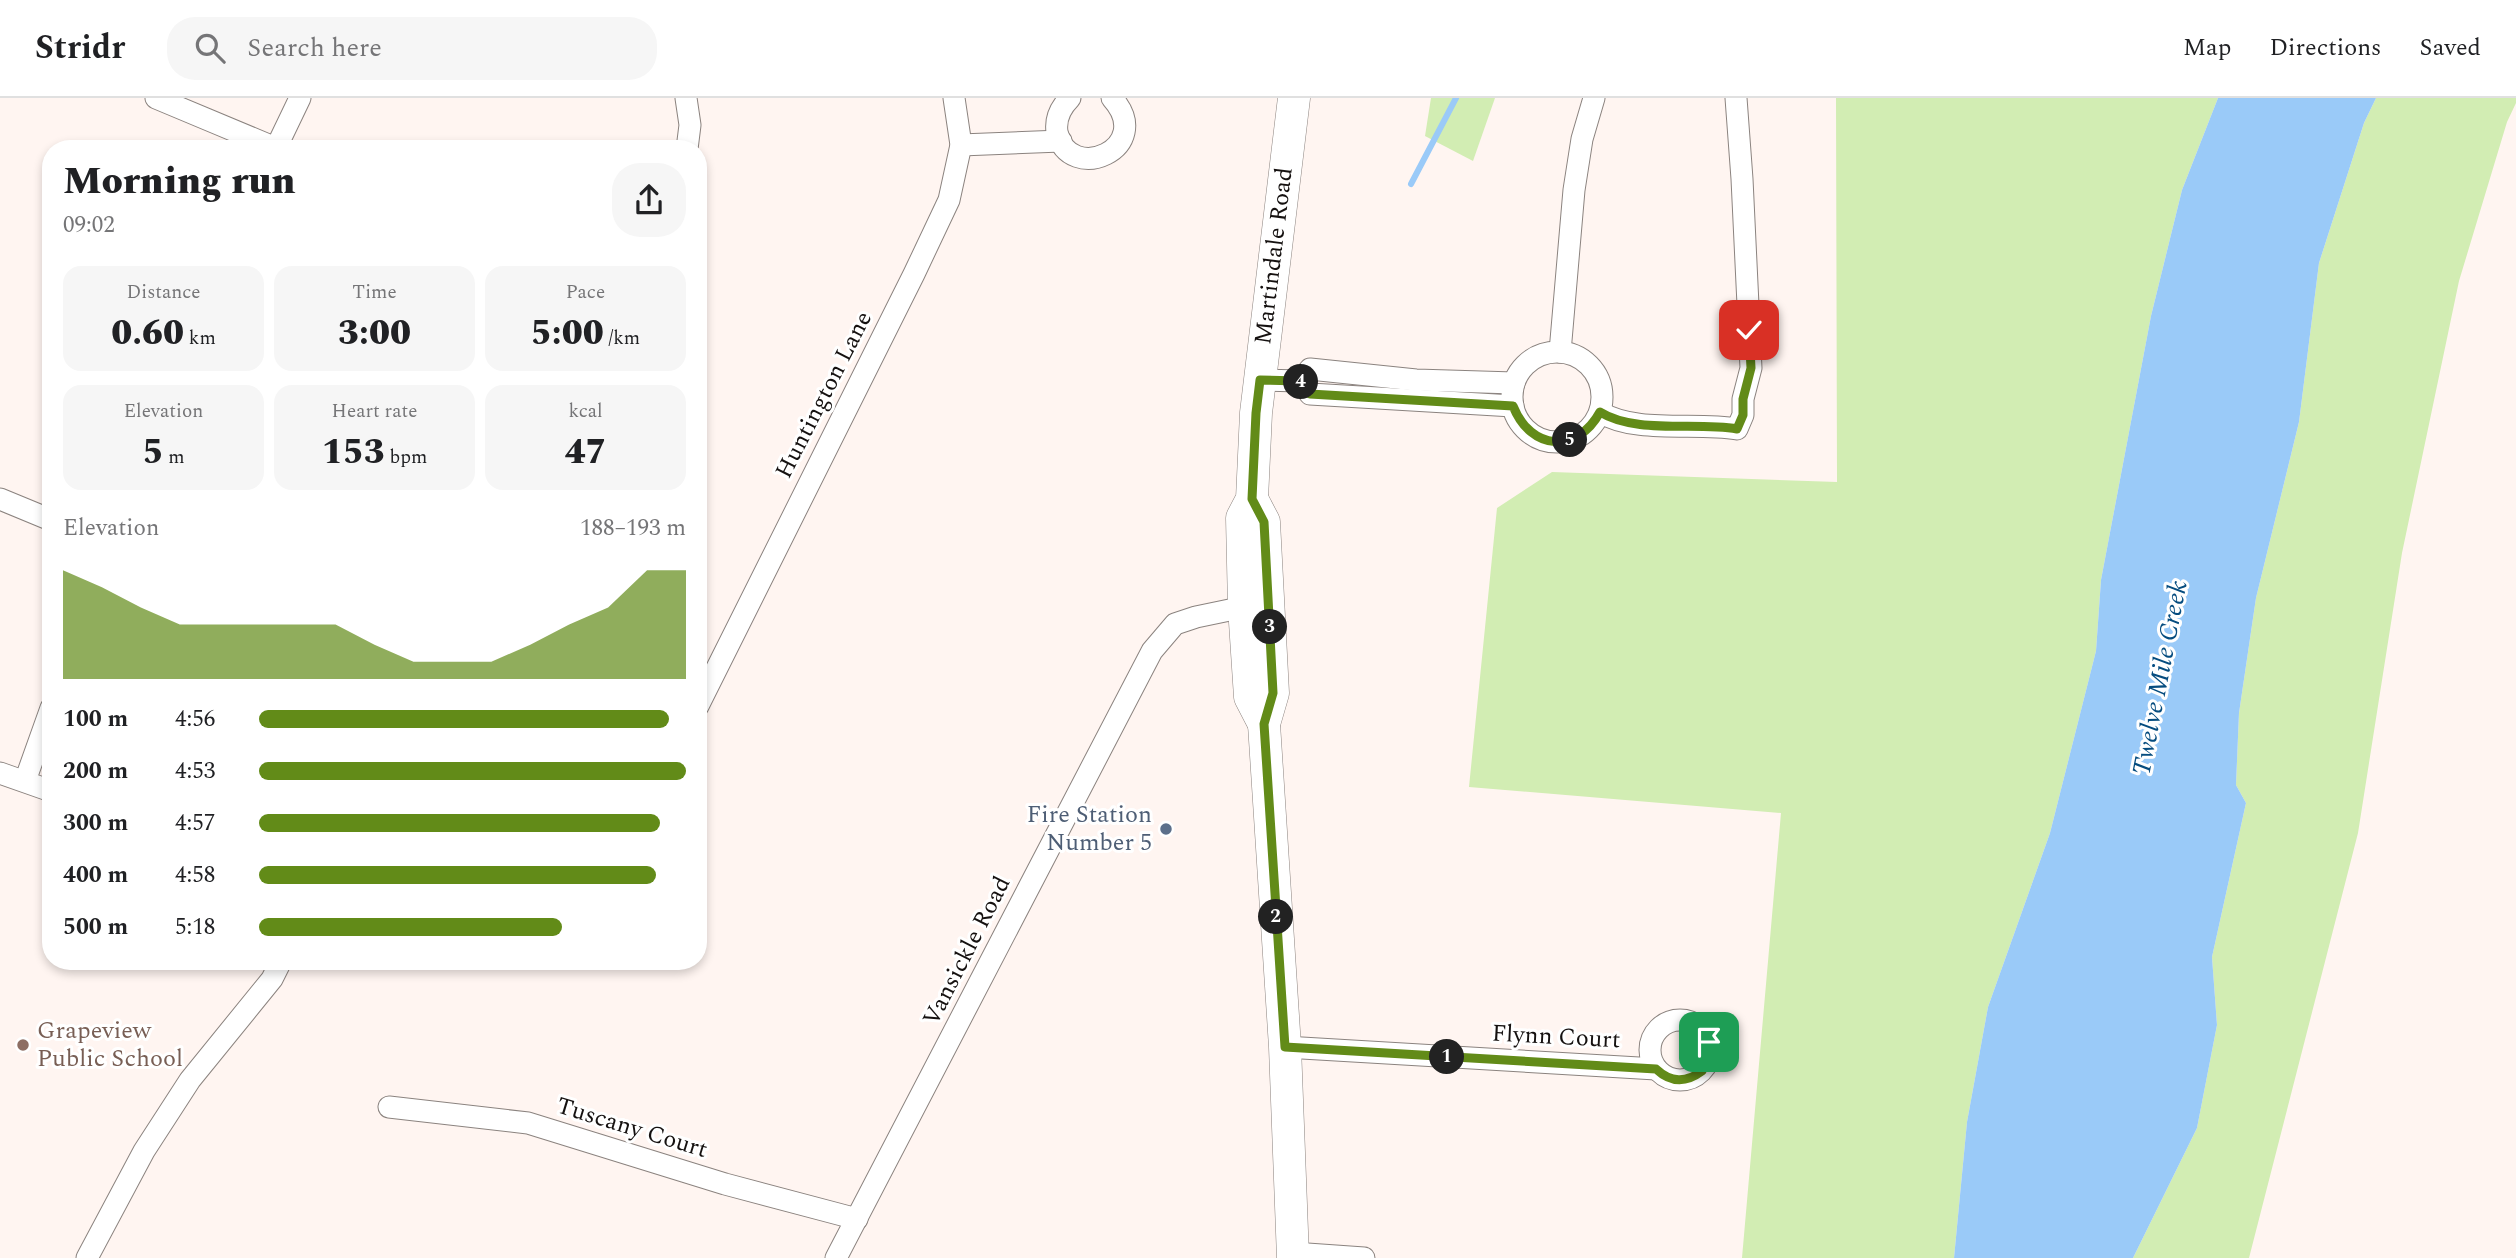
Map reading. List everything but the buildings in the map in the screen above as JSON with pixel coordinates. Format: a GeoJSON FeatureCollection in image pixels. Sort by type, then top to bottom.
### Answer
{"type":"FeatureCollection","features":[{"type":"Feature","properties":{"kind":"main road","name":"Martindale Road"},"geometry":{"type":"LineString","coordinates":[[1264,724],[1250,697],[1242,518],[1252,499],[1256,413],[1294,98]]}},
{"type":"Feature","properties":{"kind":"main road","name":"Martindale Road"},"geometry":{"type":"LineString","coordinates":[[1252,499],[1264,522],[1273,693],[1264,724],[1285,1047],[1293,1255]]}},
{"type":"Feature","properties":{"kind":"street"},"geometry":{"type":"LineString","coordinates":[[156,98],[258,140]]}},
{"type":"Feature","properties":{"kind":"street"},"geometry":{"type":"LineString","coordinates":[[281,140],[300,98]]}},
{"type":"Feature","properties":{"kind":"street"},"geometry":{"type":"LineString","coordinates":[[686,98],[690,125],[688,140]]}},
{"type":"Feature","properties":{"kind":"street","name":"Huntington Lane"},"geometry":{"type":"LineString","coordinates":[[707,688],[949,200],[961,145],[954,98]]}},
{"type":"Feature","properties":{"kind":"street"},"geometry":{"type":"LineString","coordinates":[[1070,98],[1061,108],[1057,130],[1061,141],[1077,156],[1087,159],[1098,158],[1116,147],[1122,138],[1124,117],[1112,98]]}},
{"type":"Feature","properties":{"kind":"street"},"geometry":{"type":"LineString","coordinates":[[1560,352],[1574,190],[1582,138],[1594,98]]}},
{"type":"Feature","properties":{"kind":"street"},"geometry":{"type":"LineString","coordinates":[[1600,412],[1608,417],[1640,423],[1737,429],[1743,415],[1743,399],[1751,368],[1736,98]]}},
{"type":"Feature","properties":{"kind":"street"},"geometry":{"type":"LineString","coordinates":[[961,145],[1061,141]]}},
{"type":"Feature","properties":{"kind":"street"},"geometry":{"type":"LineString","coordinates":[[1560,352],[1586,362],[1601,384],[1602,398],[1600,412],[1593,425],[1582,435],[1568,441],[1554,442],[1539,438],[1527,430],[1518,419],[1513,406],[1514,383],[1520,371],[1530,362],[1539,356],[1560,352]]}},
{"type":"Feature","properties":{"kind":"street"},"geometry":{"type":"LineString","coordinates":[[1300,381],[1310,369],[1416,380],[1514,383]]}},
{"type":"Feature","properties":{"kind":"street"},"geometry":{"type":"LineString","coordinates":[[1260,380],[1300,381]]}},
{"type":"Feature","properties":{"kind":"street"},"geometry":{"type":"LineString","coordinates":[[1300,381],[1310,394],[1513,406]]}},
{"type":"Feature","properties":{"kind":"street"},"geometry":{"type":"LineString","coordinates":[[0,499],[42,516]]}},
{"type":"Feature","properties":{"kind":"street","name":"Vansickle Road"},"geometry":{"type":"LineString","coordinates":[[836,1258],[1152,651],[1175,624],[1244,607]]}},
{"type":"Feature","properties":{"kind":"street"},"geometry":{"type":"LineString","coordinates":[[24,781],[42,732]]}},
{"type":"Feature","properties":{"kind":"street"},"geometry":{"type":"LineString","coordinates":[[0,773],[42,788]]}},
{"type":"Feature","properties":{"kind":"street"},"geometry":{"type":"LineString","coordinates":[[87,1258],[144,1151],[190,1080],[276,970]]}},
{"type":"Feature","properties":{"kind":"street","name":"Flynn Court"},"geometry":{"type":"LineString","coordinates":[[1285,1047],[1656,1069]]}},
{"type":"Feature","properties":{"kind":"street","name":"Tuscany Court"},"geometry":{"type":"LineString","coordinates":[[389,1107],[528,1123],[724,1184],[857,1219]]}},
{"type":"Feature","properties":{"kind":"street"},"geometry":{"type":"LineString","coordinates":[[1293,1255],[1364,1258]]}},
{"type":"Feature","properties":{"kind":"green space"},"geometry":{"type":"Polygon","coordinates":[[[1431,98],[1495,98],[1473,161],[1425,136],[1431,98]]]}},
{"type":"Feature","properties":{"kind":"green space"},"geometry":{"type":"Polygon","coordinates":[[[1836,98],[2218,98],[2182,190],[2151,316],[2101,580],[2096,651],[2050,833],[1988,1007],[1967,1122],[1954,1258],[1742,1258],[1781,813],[1469,787],[1497,508],[1552,472],[1837,482],[1836,98]]]}},
{"type":"Feature","properties":{"kind":"green space"},"geometry":{"type":"Polygon","coordinates":[[[2376,98],[2516,98],[2516,103],[2507,122],[2459,281],[2402,553],[2358,833],[2249,1258],[2133,1258],[2197,1128],[2217,1025],[2212,957],[2246,803],[2236,785],[2239,713],[2256,598],[2299,422],[2319,263],[2364,123],[2376,98]]]}},
{"type":"Feature","properties":{"kind":"water","name":"Twelve Mile Creek"},"geometry":{"type":"Polygon","coordinates":[[[2218,98],[2376,98],[2364,123],[2319,263],[2299,422],[2256,598],[2239,713],[2236,785],[2246,803],[2212,957],[2217,1025],[2197,1128],[2133,1258],[1954,1258],[1967,1122],[1988,1007],[2050,833],[2096,651],[2101,580],[2151,316],[2182,190],[2218,98]]]}},
{"type":"Feature","properties":{"kind":"waterway"},"geometry":{"type":"LineString","coordinates":[[1411,184],[1456,98]]}},
{"type":"Feature","properties":{"kind":"place","name":"Fire Station Number 5"},"geometry":{"type":"Point","coordinates":[1166,829]}},
{"type":"Feature","properties":{"kind":"place","name":"Grapeview Public School"},"geometry":{"type":"Point","coordinates":[23,1045]}},
{"type":"Feature","properties":{"kind":"route"},"geometry":{"type":"LineString","coordinates":[[1709,1042],[1708,1063],[1702,1071],[1684,1080],[1673,1080],[1656,1069],[1285,1047],[1264,724],[1273,693],[1264,522],[1252,499],[1256,413],[1260,380],[1300,381],[1310,394],[1513,406],[1518,419],[1527,430],[1539,438],[1554,442],[1568,441],[1582,435],[1593,425],[1600,412],[1608,417],[1640,423],[1737,429],[1743,415],[1743,399],[1751,368],[1749,330]]}}]}
